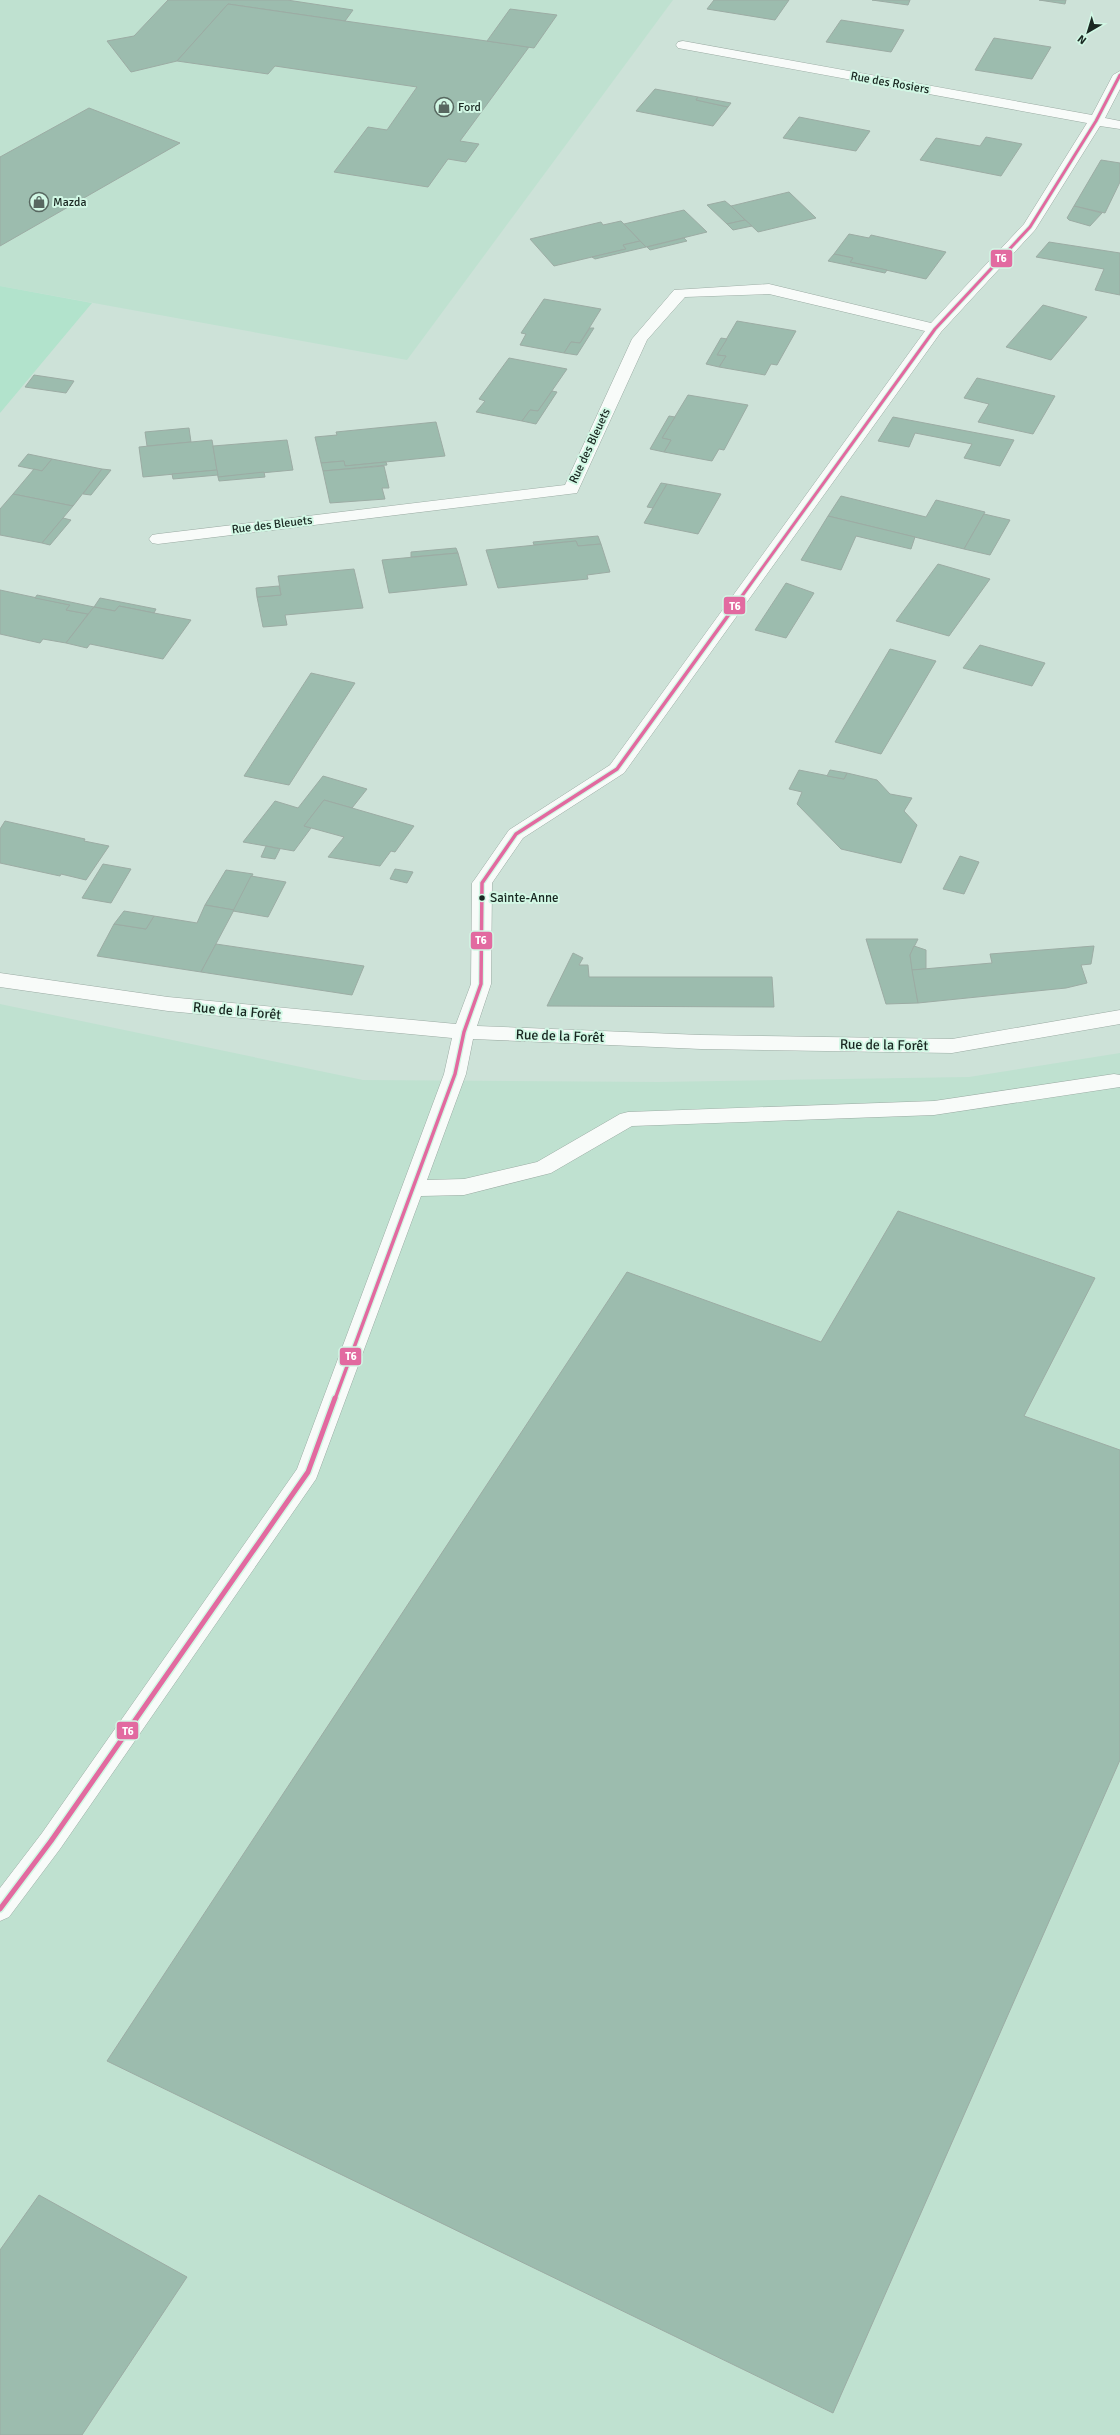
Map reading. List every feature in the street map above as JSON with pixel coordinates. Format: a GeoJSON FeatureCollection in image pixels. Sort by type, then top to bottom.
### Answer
{"type":"FeatureCollection","features":[{"type":"Feature","properties":{"kind":"street","name":"Rue des Rosiers"},"geometry":{"type":"LineString","coordinates":[[683,45],[1120,125]]}},
{"type":"Feature","properties":{"kind":"street"},"geometry":{"type":"LineString","coordinates":[[0,1909],[51,1841],[308,1472],[455,1074],[464,1032],[481,984],[482,883],[516,834],[617,769],[935,329],[1030,227],[1096,121],[1120,75]]}},
{"type":"Feature","properties":{"kind":"street","name":"Rue des Bleuets"},"geometry":{"type":"LineString","coordinates":[[158,539],[571,489],[640,339],[680,293],[768,289],[935,329]]}},
{"type":"Feature","properties":{"kind":"street","name":"Rue de la Forêt"},"geometry":{"type":"LineString","coordinates":[[0,980],[168,1004],[464,1032],[701,1042],[952,1046],[1120,1017]]}},
{"type":"Feature","properties":{"kind":"street"},"geometry":{"type":"LineString","coordinates":[[414,1188],[464,1187],[542,1168],[628,1119],[934,1108],[1114,1081]]}},
{"type":"Feature","properties":{"kind":"shaded area"},"geometry":{"type":"Polygon","coordinates":[[[0,0],[673,0],[407,360],[0,286],[0,0]]]}},
{"type":"Feature","properties":{"kind":"shaded area"},"geometry":{"type":"Polygon","coordinates":[[[0,286],[92,303],[0,413],[0,286]]]}},
{"type":"Feature","properties":{"kind":"shaded area"},"geometry":{"type":"Polygon","coordinates":[[[0,1004],[363,1080],[658,1082],[969,1077],[1120,1053],[1120,2435],[0,2435],[0,1004]]]}},
{"type":"Feature","properties":{"kind":"building"},"geometry":{"type":"Polygon","coordinates":[[[168,0],[287,0],[353,10],[345,21],[228,4],[177,61],[131,72],[107,41],[134,36],[168,0]]]}},
{"type":"Feature","properties":{"kind":"building"},"geometry":{"type":"Polygon","coordinates":[[[714,0],[789,0],[775,20],[707,9],[714,0]]]}},
{"type":"Feature","properties":{"kind":"building"},"geometry":{"type":"Polygon","coordinates":[[[872,0],[910,0],[908,5],[872,0]]]}},
{"type":"Feature","properties":{"kind":"building"},"geometry":{"type":"Polygon","coordinates":[[[1039,0],[1066,0],[1065,4],[1039,0]]]}},
{"type":"Feature","properties":{"kind":"building","name":"Ford"},"geometry":{"type":"Polygon","coordinates":[[[228,4],[529,47],[460,141],[479,144],[466,162],[448,159],[428,187],[334,172],[368,127],[387,130],[417,87],[275,66],[268,74],[177,61],[228,4]]]}},
{"type":"Feature","properties":{"kind":"building"},"geometry":{"type":"Polygon","coordinates":[[[510,9],[557,15],[534,48],[487,41],[510,9]]]}},
{"type":"Feature","properties":{"kind":"building"},"geometry":{"type":"Polygon","coordinates":[[[841,20],[904,30],[891,52],[826,42],[841,20]]]}},
{"type":"Feature","properties":{"kind":"building"},"geometry":{"type":"Polygon","coordinates":[[[994,38],[1051,47],[1032,79],[975,70],[994,38]]]}},
{"type":"Feature","properties":{"kind":"building"},"geometry":{"type":"Polygon","coordinates":[[[655,89],[698,97],[696,100],[728,107],[713,126],[636,111],[655,89]]]}},
{"type":"Feature","properties":{"kind":"building"},"geometry":{"type":"Polygon","coordinates":[[[698,97],[731,103],[728,107],[696,100],[698,97]]]}},
{"type":"Feature","properties":{"kind":"building","name":"Mazda"},"geometry":{"type":"Polygon","coordinates":[[[89,108],[180,143],[0,246],[0,157],[89,108]]]}},
{"type":"Feature","properties":{"kind":"building"},"geometry":{"type":"Polygon","coordinates":[[[799,117],[870,131],[856,151],[783,138],[799,117]]]}},
{"type":"Feature","properties":{"kind":"building"},"geometry":{"type":"Polygon","coordinates":[[[986,137],[1022,144],[1001,176],[920,160],[936,138],[980,146],[986,137]]]}},
{"type":"Feature","properties":{"kind":"building"},"geometry":{"type":"Polygon","coordinates":[[[1101,160],[1120,163],[1120,182],[1105,213],[1074,206],[1101,160]]]}},
{"type":"Feature","properties":{"kind":"building"},"geometry":{"type":"Polygon","coordinates":[[[789,192],[816,218],[758,232],[731,206],[789,192]]]}},
{"type":"Feature","properties":{"kind":"building"},"geometry":{"type":"Polygon","coordinates":[[[725,201],[745,220],[727,224],[707,205],[725,201]]]}},
{"type":"Feature","properties":{"kind":"building"},"geometry":{"type":"Polygon","coordinates":[[[1074,206],[1102,213],[1090,226],[1069,220],[1067,218],[1074,206]]]}},
{"type":"Feature","properties":{"kind":"building"},"geometry":{"type":"Polygon","coordinates":[[[684,210],[707,232],[646,247],[624,224],[684,210]]]}},
{"type":"Feature","properties":{"kind":"building"},"geometry":{"type":"Polygon","coordinates":[[[745,220],[752,226],[733,230],[727,224],[745,220]]]}},
{"type":"Feature","properties":{"kind":"building"},"geometry":{"type":"Polygon","coordinates":[[[621,221],[640,241],[623,245],[626,249],[554,266],[530,239],[601,222],[603,225],[621,221]]]}},
{"type":"Feature","properties":{"kind":"building"},"geometry":{"type":"Polygon","coordinates":[[[849,234],[869,238],[871,235],[946,252],[926,279],[850,262],[853,258],[834,254],[849,234]]]}},
{"type":"Feature","properties":{"kind":"building"},"geometry":{"type":"Polygon","coordinates":[[[684,238],[687,241],[650,250],[647,247],[684,238]]]}},
{"type":"Feature","properties":{"kind":"building"},"geometry":{"type":"Polygon","coordinates":[[[640,241],[646,247],[595,259],[592,257],[626,249],[623,245],[640,241]]]}},
{"type":"Feature","properties":{"kind":"building"},"geometry":{"type":"Polygon","coordinates":[[[1049,242],[1120,253],[1120,295],[1095,290],[1104,269],[1036,257],[1049,242]]]}},
{"type":"Feature","properties":{"kind":"building"},"geometry":{"type":"Polygon","coordinates":[[[834,254],[853,258],[850,262],[887,270],[885,273],[828,261],[834,254]]]}},
{"type":"Feature","properties":{"kind":"building"},"geometry":{"type":"Polygon","coordinates":[[[544,299],[601,309],[580,343],[571,342],[564,353],[520,345],[526,334],[521,333],[544,299]]]}},
{"type":"Feature","properties":{"kind":"building"},"geometry":{"type":"Polygon","coordinates":[[[1043,305],[1087,317],[1051,360],[1006,347],[1043,305]]]}},
{"type":"Feature","properties":{"kind":"building"},"geometry":{"type":"Polygon","coordinates":[[[737,321],[796,331],[777,365],[771,364],[765,375],[719,367],[726,356],[717,355],[737,321]]]}},
{"type":"Feature","properties":{"kind":"building"},"geometry":{"type":"Polygon","coordinates":[[[590,328],[594,328],[577,355],[564,353],[571,342],[580,343],[590,328]]]}},
{"type":"Feature","properties":{"kind":"building"},"geometry":{"type":"Polygon","coordinates":[[[721,338],[727,339],[717,355],[726,356],[719,367],[706,364],[721,338]]]}},
{"type":"Feature","properties":{"kind":"building"},"geometry":{"type":"Polygon","coordinates":[[[509,358],[567,369],[538,411],[530,410],[522,421],[476,412],[485,401],[479,399],[509,358]]]}},
{"type":"Feature","properties":{"kind":"building"},"geometry":{"type":"Polygon","coordinates":[[[34,375],[74,381],[66,393],[25,387],[34,375]]]}},
{"type":"Feature","properties":{"kind":"building"},"geometry":{"type":"Polygon","coordinates":[[[977,378],[1055,396],[1033,434],[978,422],[989,404],[964,398],[977,378]]]}},
{"type":"Feature","properties":{"kind":"building"},"geometry":{"type":"Polygon","coordinates":[[[552,391],[557,392],[536,424],[522,421],[530,410],[538,411],[552,391]]]}},
{"type":"Feature","properties":{"kind":"building"},"geometry":{"type":"Polygon","coordinates":[[[688,395],[748,405],[724,450],[719,449],[712,461],[664,452],[671,440],[662,438],[688,395]]]}},
{"type":"Feature","properties":{"kind":"building"},"geometry":{"type":"Polygon","coordinates":[[[669,416],[675,417],[662,438],[671,440],[664,452],[650,449],[669,416]]]}},
{"type":"Feature","properties":{"kind":"building"},"geometry":{"type":"Polygon","coordinates":[[[893,417],[1014,440],[1000,466],[964,458],[972,444],[915,433],[909,447],[878,441],[893,417]]]}},
{"type":"Feature","properties":{"kind":"building"},"geometry":{"type":"Polygon","coordinates":[[[436,422],[445,456],[345,466],[344,461],[321,463],[315,437],[337,435],[336,432],[436,422]]]}},
{"type":"Feature","properties":{"kind":"building"},"geometry":{"type":"Polygon","coordinates":[[[189,428],[191,442],[147,446],[145,432],[189,428]]]}},
{"type":"Feature","properties":{"kind":"building"},"geometry":{"type":"Polygon","coordinates":[[[212,440],[217,470],[143,477],[139,447],[212,440]]]}},
{"type":"Feature","properties":{"kind":"building"},"geometry":{"type":"Polygon","coordinates":[[[287,440],[293,470],[218,477],[213,446],[287,440]]]}},
{"type":"Feature","properties":{"kind":"building"},"geometry":{"type":"Polygon","coordinates":[[[28,454],[52,459],[42,471],[18,466],[28,454]]]}},
{"type":"Feature","properties":{"kind":"building"},"geometry":{"type":"Polygon","coordinates":[[[52,459],[102,469],[73,506],[13,494],[34,469],[42,471],[52,459]]]}},
{"type":"Feature","properties":{"kind":"building"},"geometry":{"type":"Polygon","coordinates":[[[344,461],[345,466],[386,462],[387,465],[323,471],[321,463],[344,461]]]}},
{"type":"Feature","properties":{"kind":"building"},"geometry":{"type":"Polygon","coordinates":[[[384,466],[389,488],[382,488],[385,499],[330,503],[323,471],[384,466]]]}},
{"type":"Feature","properties":{"kind":"building"},"geometry":{"type":"Polygon","coordinates":[[[102,469],[111,470],[91,495],[83,494],[102,469]]]}},
{"type":"Feature","properties":{"kind":"building"},"geometry":{"type":"Polygon","coordinates":[[[217,470],[218,475],[173,479],[172,474],[217,470]]]}},
{"type":"Feature","properties":{"kind":"building"},"geometry":{"type":"Polygon","coordinates":[[[264,472],[265,477],[219,481],[218,477],[264,472]]]}},
{"type":"Feature","properties":{"kind":"building"},"geometry":{"type":"Polygon","coordinates":[[[661,483],[667,484],[653,508],[647,507],[661,483]]]}},
{"type":"Feature","properties":{"kind":"building"},"geometry":{"type":"Polygon","coordinates":[[[667,484],[721,494],[698,534],[644,523],[667,484]]]}},
{"type":"Feature","properties":{"kind":"building"},"geometry":{"type":"Polygon","coordinates":[[[13,494],[73,506],[42,543],[0,535],[0,509],[13,494]]]}},
{"type":"Feature","properties":{"kind":"building"},"geometry":{"type":"Polygon","coordinates":[[[841,496],[926,517],[936,500],[985,512],[964,549],[828,516],[841,496]]]}},
{"type":"Feature","properties":{"kind":"building"},"geometry":{"type":"Polygon","coordinates":[[[984,514],[1010,520],[990,555],[964,549],[984,514]]]}},
{"type":"Feature","properties":{"kind":"building"},"geometry":{"type":"Polygon","coordinates":[[[828,516],[915,537],[911,549],[856,536],[841,570],[801,560],[828,516]]]}},
{"type":"Feature","properties":{"kind":"building"},"geometry":{"type":"Polygon","coordinates":[[[63,518],[71,520],[50,545],[42,543],[63,518]]]}},
{"type":"Feature","properties":{"kind":"building"},"geometry":{"type":"Polygon","coordinates":[[[598,536],[601,544],[578,546],[576,541],[534,545],[533,542],[598,536]]]}},
{"type":"Feature","properties":{"kind":"building"},"geometry":{"type":"Polygon","coordinates":[[[576,541],[578,546],[601,544],[610,572],[587,575],[588,579],[498,588],[486,550],[576,541]]]}},
{"type":"Feature","properties":{"kind":"building"},"geometry":{"type":"Polygon","coordinates":[[[456,548],[458,553],[411,557],[411,552],[456,548]]]}},
{"type":"Feature","properties":{"kind":"building"},"geometry":{"type":"Polygon","coordinates":[[[458,553],[467,585],[389,593],[382,560],[458,553]]]}},
{"type":"Feature","properties":{"kind":"building"},"geometry":{"type":"Polygon","coordinates":[[[938,564],[990,579],[949,636],[896,621],[938,564]]]}},
{"type":"Feature","properties":{"kind":"building"},"geometry":{"type":"Polygon","coordinates":[[[354,569],[363,608],[285,615],[287,625],[263,627],[257,597],[281,595],[278,576],[354,569]]]}},
{"type":"Feature","properties":{"kind":"building"},"geometry":{"type":"Polygon","coordinates":[[[786,583],[814,593],[786,638],[755,630],[786,583]]]}},
{"type":"Feature","properties":{"kind":"building"},"geometry":{"type":"Polygon","coordinates":[[[279,586],[281,595],[257,597],[256,588],[279,586]]]}},
{"type":"Feature","properties":{"kind":"building"},"geometry":{"type":"Polygon","coordinates":[[[0,590],[70,605],[66,610],[88,614],[66,643],[43,639],[40,643],[0,634],[0,590]]]}},
{"type":"Feature","properties":{"kind":"building"},"geometry":{"type":"Polygon","coordinates":[[[37,595],[94,607],[88,614],[66,610],[70,605],[35,598],[37,595]]]}},
{"type":"Feature","properties":{"kind":"building"},"geometry":{"type":"Polygon","coordinates":[[[100,598],[156,609],[154,613],[119,606],[115,611],[94,607],[100,598]]]}},
{"type":"Feature","properties":{"kind":"building"},"geometry":{"type":"Polygon","coordinates":[[[119,606],[191,620],[163,659],[90,644],[87,648],[66,643],[94,607],[115,611],[119,606]]]}},
{"type":"Feature","properties":{"kind":"building"},"geometry":{"type":"Polygon","coordinates":[[[980,645],[1045,663],[1032,686],[963,668],[980,645]]]}},
{"type":"Feature","properties":{"kind":"building"},"geometry":{"type":"Polygon","coordinates":[[[890,649],[936,661],[881,754],[835,742],[890,649]]]}},
{"type":"Feature","properties":{"kind":"building"},"geometry":{"type":"Polygon","coordinates":[[[311,673],[355,683],[289,785],[244,776],[311,673]]]}},
{"type":"Feature","properties":{"kind":"building"},"geometry":{"type":"Polygon","coordinates":[[[799,770],[844,779],[847,773],[877,780],[890,794],[912,798],[904,811],[917,825],[901,863],[841,849],[797,804],[802,792],[789,789],[799,770]]]}},
{"type":"Feature","properties":{"kind":"building"},"geometry":{"type":"Polygon","coordinates":[[[830,770],[847,773],[844,779],[827,776],[830,770]]]}},
{"type":"Feature","properties":{"kind":"building"},"geometry":{"type":"Polygon","coordinates":[[[323,776],[367,789],[352,808],[324,800],[304,826],[311,828],[294,851],[243,842],[275,801],[298,808],[323,776]]]}},
{"type":"Feature","properties":{"kind":"building"},"geometry":{"type":"Polygon","coordinates":[[[324,800],[414,826],[395,852],[391,851],[380,866],[328,857],[344,837],[304,826],[324,800]]]}},
{"type":"Feature","properties":{"kind":"building"},"geometry":{"type":"Polygon","coordinates":[[[5,821],[109,846],[86,880],[0,863],[0,829],[5,821]]]}},
{"type":"Feature","properties":{"kind":"building"},"geometry":{"type":"Polygon","coordinates":[[[266,846],[280,849],[275,859],[261,857],[266,846]]]}},
{"type":"Feature","properties":{"kind":"building"},"geometry":{"type":"Polygon","coordinates":[[[960,856],[979,862],[964,894],[943,889],[960,856]]]}},
{"type":"Feature","properties":{"kind":"building"},"geometry":{"type":"Polygon","coordinates":[[[103,864],[131,869],[111,903],[82,898],[103,864]]]}},
{"type":"Feature","properties":{"kind":"building"},"geometry":{"type":"Polygon","coordinates":[[[395,869],[413,872],[407,883],[390,879],[395,869]]]}},
{"type":"Feature","properties":{"kind":"building"},"geometry":{"type":"Polygon","coordinates":[[[226,870],[253,874],[234,910],[205,905],[226,870]]]}},
{"type":"Feature","properties":{"kind":"building"},"geometry":{"type":"Polygon","coordinates":[[[251,876],[286,882],[268,917],[233,911],[251,876]]]}},
{"type":"Feature","properties":{"kind":"building"},"geometry":{"type":"Polygon","coordinates":[[[205,905],[234,910],[201,972],[97,956],[114,924],[146,929],[154,916],[197,923],[205,905]]]}},
{"type":"Feature","properties":{"kind":"building"},"geometry":{"type":"Polygon","coordinates":[[[124,911],[154,916],[146,929],[114,924],[124,911]]]}},
{"type":"Feature","properties":{"kind":"building"},"geometry":{"type":"Polygon","coordinates":[[[866,939],[918,939],[910,955],[918,1003],[886,1004],[866,939]]]}},
{"type":"Feature","properties":{"kind":"building"},"geometry":{"type":"Polygon","coordinates":[[[216,944],[364,966],[352,995],[201,972],[216,944]]]}},
{"type":"Feature","properties":{"kind":"building"},"geometry":{"type":"Polygon","coordinates":[[[914,946],[926,950],[926,969],[912,970],[910,955],[914,946]]]}},
{"type":"Feature","properties":{"kind":"building"},"geometry":{"type":"Polygon","coordinates":[[[1094,946],[1091,964],[1081,965],[1087,983],[1066,988],[918,1003],[912,970],[992,963],[990,954],[1094,946]]]}},
{"type":"Feature","properties":{"kind":"building"},"geometry":{"type":"Polygon","coordinates":[[[573,953],[583,958],[579,965],[588,965],[589,977],[772,977],[774,1007],[547,1006],[573,953]]]}},
{"type":"Feature","properties":{"kind":"building"},"geometry":{"type":"Polygon","coordinates":[[[898,1211],[1095,1278],[1024,1416],[1120,1450],[1120,1760],[833,2413],[107,2061],[627,1272],[821,1342],[898,1211]]]}},
{"type":"Feature","properties":{"kind":"building"},"geometry":{"type":"Polygon","coordinates":[[[39,2195],[187,2277],[82,2435],[0,2435],[0,2250],[39,2195]]]}},
{"type":"Feature","properties":{"kind":"transit line","name":"T6"},"geometry":{"type":"LineString","coordinates":[[0,1909],[51,1841],[308,1472],[455,1074],[464,1032],[481,984],[482,883],[516,834],[617,769],[935,329],[1030,227],[1096,121],[1120,75]]}},
{"type":"Feature","properties":{"kind":"place","name":"Ford"},"geometry":{"type":"Point","coordinates":[444,107]}},
{"type":"Feature","properties":{"kind":"place","name":"Mazda"},"geometry":{"type":"Point","coordinates":[39,202]}},
{"type":"Feature","properties":{"kind":"place","name":"Sainte-Anne"},"geometry":{"type":"Point","coordinates":[482,898]}}]}
